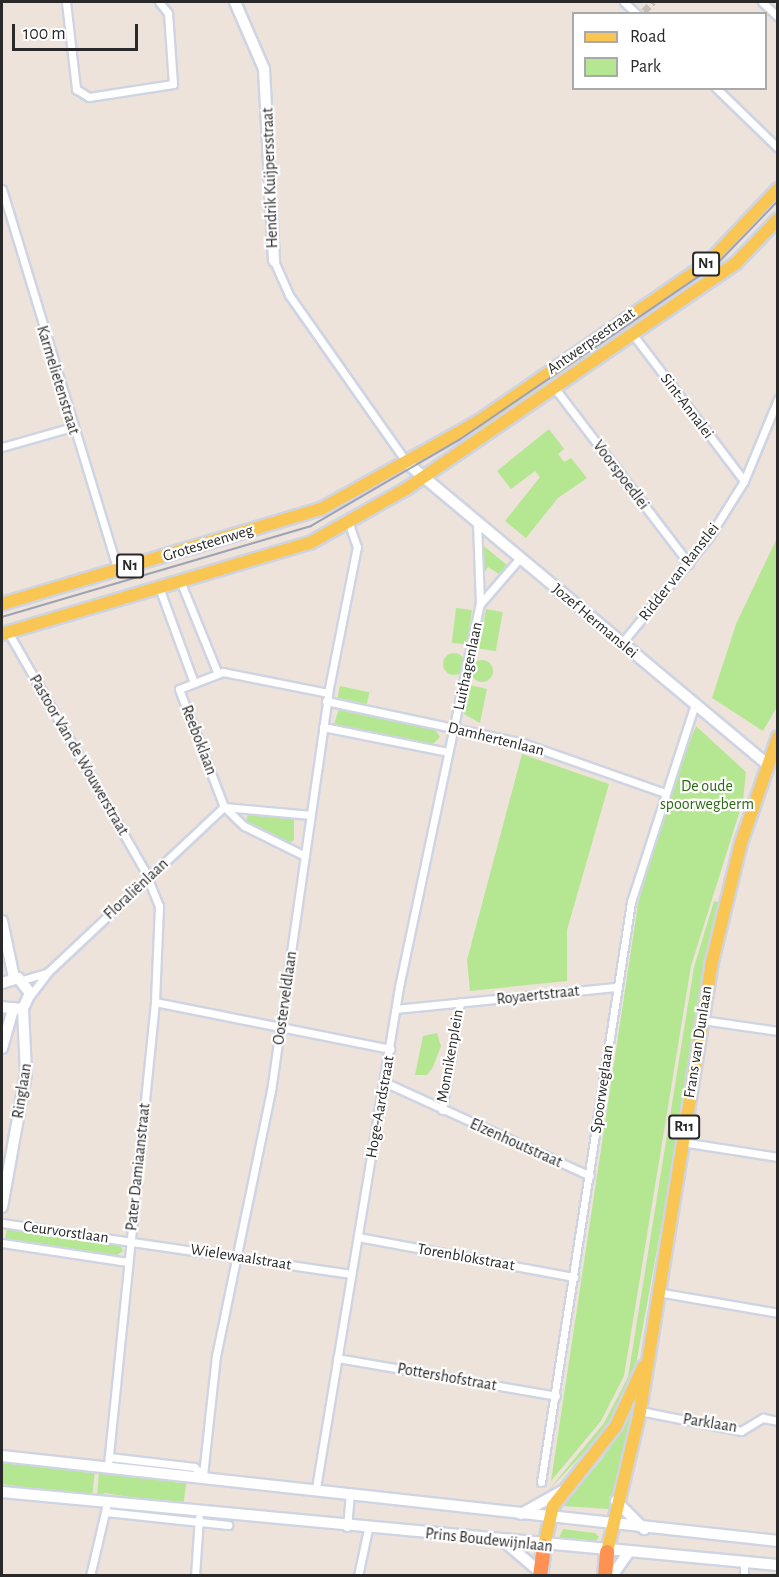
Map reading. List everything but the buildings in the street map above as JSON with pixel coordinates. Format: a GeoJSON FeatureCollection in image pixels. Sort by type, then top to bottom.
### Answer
{"type":"FeatureCollection","features":[{"type":"Feature","properties":{"kind":"highway","name":"R11"},"geometry":{"type":"LineString","coordinates":[[540,1574],[544,1546]]}},
{"type":"Feature","properties":{"kind":"highway","name":"R11"},"geometry":{"type":"LineString","coordinates":[[605,1575],[607,1552]]}},
{"type":"Feature","properties":{"kind":"main road","name":"Hendrik Kuijpersstraat"},"geometry":{"type":"LineString","coordinates":[[235,2],[264,69],[274,261]]}},
{"type":"Feature","properties":{"kind":"main road","name":"Antwerpsestraat"},"geometry":{"type":"LineString","coordinates":[[407,463],[479,421],[708,263],[777,189]]}},
{"type":"Feature","properties":{"kind":"main road","name":"Antwerpsestraat"},"geometry":{"type":"LineString","coordinates":[[181,583],[296,549],[424,476],[630,331],[735,264],[777,219]]}},
{"type":"Feature","properties":{"kind":"main road"},"geometry":{"type":"LineString","coordinates":[[407,463],[424,476]]}},
{"type":"Feature","properties":{"kind":"main road","name":"Grotesteenweg"},"geometry":{"type":"LineString","coordinates":[[2,604],[321,509],[407,463]]}},
{"type":"Feature","properties":{"kind":"main road","name":"Jozef Hermanslei"},"geometry":{"type":"LineString","coordinates":[[424,476],[621,644],[767,764]]}},
{"type":"Feature","properties":{"kind":"main road","name":"Grotesteenweg"},"geometry":{"type":"LineString","coordinates":[[5,633],[181,583]]}},
{"type":"Feature","properties":{"kind":"main road","name":"R11"},"geometry":{"type":"LineString","coordinates":[[767,764],[777,736]]}},
{"type":"Feature","properties":{"kind":"main road","name":"Frans van Dunlaan"},"geometry":{"type":"LineString","coordinates":[[607,1552],[616,1501],[640,1411],[657,1292],[720,924],[767,764]]}},
{"type":"Feature","properties":{"kind":"main road"},"geometry":{"type":"LineString","coordinates":[[2,921],[18,979],[30,996],[23,1009]]}},
{"type":"Feature","properties":{"kind":"main road"},"geometry":{"type":"LineString","coordinates":[[2,983],[18,979]]}},
{"type":"Feature","properties":{"kind":"main road","name":"Ringlaan"},"geometry":{"type":"LineString","coordinates":[[2,1048],[7,1009],[23,1009],[26,1074],[2,1208]]}},
{"type":"Feature","properties":{"kind":"main road","name":"Frans van Dunlaan"},"geometry":{"type":"LineString","coordinates":[[544,1546],[549,1520],[562,1491],[616,1426],[646,1360]]}},
{"type":"Feature","properties":{"kind":"main road","name":"Prins Boudewijnlaan"},"geometry":{"type":"LineString","coordinates":[[2,1456],[108,1461],[521,1514],[549,1520],[777,1541]]}},
{"type":"Feature","properties":{"kind":"main road"},"geometry":{"type":"LineString","coordinates":[[521,1514],[562,1491]]}},
{"type":"Feature","properties":{"kind":"main road","name":"Prins Boudewijnlaan"},"geometry":{"type":"LineString","coordinates":[[2,1492],[106,1508],[199,1517],[347,1527],[607,1552],[777,1565]]}},
{"type":"Feature","properties":{"kind":"main road"},"geometry":{"type":"LineString","coordinates":[[616,1501],[644,1529]]}},
{"type":"Feature","properties":{"kind":"main road"},"geometry":{"type":"LineString","coordinates":[[503,1541],[540,1574]]}},
{"type":"Feature","properties":{"kind":"main road"},"geometry":{"type":"LineString","coordinates":[[612,1575],[628,1553]]}},
{"type":"Feature","properties":{"kind":"street"},"geometry":{"type":"LineString","coordinates":[[66,2],[76,89],[89,98],[173,84],[168,13],[159,2]]}},
{"type":"Feature","properties":{"kind":"street"},"geometry":{"type":"LineString","coordinates":[[624,2],[639,12]]}},
{"type":"Feature","properties":{"kind":"street"},"geometry":{"type":"LineString","coordinates":[[762,2],[777,17]]}},
{"type":"Feature","properties":{"kind":"street"},"geometry":{"type":"LineString","coordinates":[[718,90],[777,148]]}},
{"type":"Feature","properties":{"kind":"street","name":"Karmelietenstraat"},"geometry":{"type":"LineString","coordinates":[[2,189],[72,427],[118,570]]}},
{"type":"Feature","properties":{"kind":"street","name":"Hendrik Kuijpersstraat"},"geometry":{"type":"LineString","coordinates":[[274,261],[289,296],[407,463]]}},
{"type":"Feature","properties":{"kind":"street","name":"Sint-Annalei"},"geometry":{"type":"LineString","coordinates":[[630,331],[744,480]]}},
{"type":"Feature","properties":{"kind":"street","name":"Voorspoedlei"},"geometry":{"type":"LineString","coordinates":[[553,386],[689,564]]}},
{"type":"Feature","properties":{"kind":"street","name":"Ridder van Ranstlei"},"geometry":{"type":"LineString","coordinates":[[621,644],[689,564],[744,480],[777,399]]}},
{"type":"Feature","properties":{"kind":"street"},"geometry":{"type":"LineString","coordinates":[[2,447],[72,427]]}},
{"type":"Feature","properties":{"kind":"street","name":"Oosterveldlaan"},"geometry":{"type":"LineString","coordinates":[[203,1475],[216,1356],[282,1028],[327,697],[357,547],[348,521]]}},
{"type":"Feature","properties":{"kind":"street","name":"Luithagenlaan"},"geometry":{"type":"LineString","coordinates":[[454,728],[480,604],[477,521]]}},
{"type":"Feature","properties":{"kind":"street","name":"Luithagenlaan"},"geometry":{"type":"LineString","coordinates":[[480,604],[520,558]]}},
{"type":"Feature","properties":{"kind":"street"},"geometry":{"type":"LineString","coordinates":[[160,590],[194,683],[218,674],[181,583]]}},
{"type":"Feature","properties":{"kind":"street","name":"Pastoor Van de Wouwerstraat"},"geometry":{"type":"LineString","coordinates":[[5,633],[146,879]]}},
{"type":"Feature","properties":{"kind":"street","name":"Damhertenlaan"},"geometry":{"type":"LineString","coordinates":[[218,674],[523,743],[662,792]]}},
{"type":"Feature","properties":{"kind":"street","name":"Reeboklaan"},"geometry":{"type":"LineString","coordinates":[[194,683],[179,689],[224,807]]}},
{"type":"Feature","properties":{"kind":"street","name":"Spoorweglaan"},"geometry":{"type":"LineString","coordinates":[[542,1482],[631,902],[662,792],[695,704]]}},
{"type":"Feature","properties":{"kind":"street","name":"Damhertenlaan"},"geometry":{"type":"LineString","coordinates":[[323,727],[448,752]]}},
{"type":"Feature","properties":{"kind":"street","name":"Hoge-Aardstraat"},"geometry":{"type":"LineString","coordinates":[[316,1488],[396,1009],[454,728]]}},
{"type":"Feature","properties":{"kind":"street"},"geometry":{"type":"LineString","coordinates":[[767,764],[777,773]]}},
{"type":"Feature","properties":{"kind":"street"},"geometry":{"type":"LineString","coordinates":[[224,807],[311,815]]}},
{"type":"Feature","properties":{"kind":"street"},"geometry":{"type":"LineString","coordinates":[[224,807],[244,826],[305,856]]}},
{"type":"Feature","properties":{"kind":"street","name":"Floraliënlaan"},"geometry":{"type":"LineString","coordinates":[[30,996],[48,972],[224,807]]}},
{"type":"Feature","properties":{"kind":"street","name":"Pater Damiaanstraat"},"geometry":{"type":"LineString","coordinates":[[108,1461],[155,1002],[159,906],[146,879]]}},
{"type":"Feature","properties":{"kind":"street","name":"Floraliënlaan"},"geometry":{"type":"LineString","coordinates":[[18,979],[48,972]]}},
{"type":"Feature","properties":{"kind":"street","name":"Royaertstraat"},"geometry":{"type":"LineString","coordinates":[[460,1003],[617,987]]}},
{"type":"Feature","properties":{"kind":"street"},"geometry":{"type":"LineString","coordinates":[[155,1002],[390,1049]]}},
{"type":"Feature","properties":{"kind":"street","name":"Monnikenplein"},"geometry":{"type":"LineString","coordinates":[[384,1083],[442,1110],[460,1003],[396,1009]]}},
{"type":"Feature","properties":{"kind":"street"},"geometry":{"type":"LineString","coordinates":[[702,1020],[777,1031]]}},
{"type":"Feature","properties":{"kind":"street","name":"Elzenhoutstraat"},"geometry":{"type":"LineString","coordinates":[[442,1110],[590,1176]]}},
{"type":"Feature","properties":{"kind":"street"},"geometry":{"type":"LineString","coordinates":[[682,1142],[777,1157]]}},
{"type":"Feature","properties":{"kind":"street","name":"Ceurvorstlaan"},"geometry":{"type":"LineString","coordinates":[[2,1223],[130,1241]]}},
{"type":"Feature","properties":{"kind":"street","name":"Torenblokstraat"},"geometry":{"type":"LineString","coordinates":[[358,1237],[574,1277]]}},
{"type":"Feature","properties":{"kind":"street","name":"Wielewaalstraat"},"geometry":{"type":"LineString","coordinates":[[130,1241],[351,1274]]}},
{"type":"Feature","properties":{"kind":"street","name":"Ceurvorstlaan"},"geometry":{"type":"LineString","coordinates":[[2,1243],[128,1262]]}},
{"type":"Feature","properties":{"kind":"street"},"geometry":{"type":"LineString","coordinates":[[657,1292],[777,1313]]}},
{"type":"Feature","properties":{"kind":"street","name":"Pottershofstraat"},"geometry":{"type":"LineString","coordinates":[[337,1358],[556,1396]]}},
{"type":"Feature","properties":{"kind":"street","name":"Parklaan"},"geometry":{"type":"LineString","coordinates":[[640,1411],[741,1431],[763,1418],[777,1420]]}},
{"type":"Feature","properties":{"kind":"street"},"geometry":{"type":"LineString","coordinates":[[347,1527],[350,1492]]}},
{"type":"Feature","properties":{"kind":"street"},"geometry":{"type":"LineString","coordinates":[[90,1575],[106,1508]]}},
{"type":"Feature","properties":{"kind":"street"},"geometry":{"type":"LineString","coordinates":[[195,1575],[199,1517]]}},
{"type":"Feature","properties":{"kind":"street","name":"Prins Boudewijnlaan"},"geometry":{"type":"LineString","coordinates":[[199,1517],[228,1524]]}},
{"type":"Feature","properties":{"kind":"street"},"geometry":{"type":"LineString","coordinates":[[358,1575],[368,1529]]}},
{"type":"Feature","properties":{"kind":"street"},"geometry":{"type":"LineString","coordinates":[[744,1561],[744,1575]]}},
{"type":"Feature","properties":{"kind":"green space"},"geometry":{"type":"Polygon","coordinates":[[[549,429],[564,449],[558,454],[564,462],[571,458],[587,478],[558,498],[526,538],[505,521],[540,477],[535,471],[511,489],[497,471],[549,429]]]}},
{"type":"Feature","properties":{"kind":"green space","name":"De oude spoorwegberm"},"geometry":{"type":"Polygon","coordinates":[[[777,538],[777,707],[763,731],[712,698],[736,624],[777,538]]]}},
{"type":"Feature","properties":{"kind":"green space"},"geometry":{"type":"Polygon","coordinates":[[[480,543],[507,565],[499,574],[488,567],[484,574],[479,572],[480,543]]]}},
{"type":"Feature","properties":{"kind":"green space"},"geometry":{"type":"Polygon","coordinates":[[[456,608],[472,610],[468,645],[452,643],[456,608]]]}},
{"type":"Feature","properties":{"kind":"green space"},"geometry":{"type":"Polygon","coordinates":[[[486,609],[503,612],[496,651],[479,648],[486,609]]]}},
{"type":"Feature","properties":{"kind":"green space"},"geometry":{"type":"Polygon","coordinates":[[[450,653],[458,653],[465,660],[465,668],[458,675],[450,675],[443,668],[443,660],[450,653]]]}},
{"type":"Feature","properties":{"kind":"green space"},"geometry":{"type":"Polygon","coordinates":[[[478,660],[486,660],[493,667],[493,675],[486,682],[478,682],[471,675],[471,667],[478,660]]]}},
{"type":"Feature","properties":{"kind":"green space"},"geometry":{"type":"Polygon","coordinates":[[[470,685],[487,689],[480,723],[464,714],[470,685]]]}},
{"type":"Feature","properties":{"kind":"green space"},"geometry":{"type":"Polygon","coordinates":[[[340,686],[369,692],[367,704],[338,698],[340,686]]]}},
{"type":"Feature","properties":{"kind":"green space"},"geometry":{"type":"Polygon","coordinates":[[[339,709],[435,729],[440,737],[432,745],[334,724],[339,709]]]}},
{"type":"Feature","properties":{"kind":"green space","name":"De oude spoorwegberm"},"geometry":{"type":"Polygon","coordinates":[[[696,726],[746,772],[743,801],[691,966],[624,1376],[601,1421],[551,1481],[638,904],[669,794],[696,726]]]}},
{"type":"Feature","properties":{"kind":"green space"},"geometry":{"type":"Polygon","coordinates":[[[522,754],[609,784],[567,930],[567,981],[470,991],[467,960],[522,754]]]}},
{"type":"Feature","properties":{"kind":"green space"},"geometry":{"type":"Polygon","coordinates":[[[249,811],[294,817],[294,840],[289,843],[246,821],[249,811]]]}},
{"type":"Feature","properties":{"kind":"green space"},"geometry":{"type":"Polygon","coordinates":[[[714,901],[720,903],[637,1359],[612,1423],[547,1492],[604,1423],[628,1377],[694,967],[714,901]]]}},
{"type":"Feature","properties":{"kind":"green space"},"geometry":{"type":"Polygon","coordinates":[[[437,1033],[441,1046],[433,1067],[427,1075],[415,1075],[423,1036],[437,1033]]]}},
{"type":"Feature","properties":{"kind":"green space"},"geometry":{"type":"Polygon","coordinates":[[[7,1228],[120,1245],[123,1251],[116,1256],[5,1240],[7,1228]]]}},
{"type":"Feature","properties":{"kind":"green space"},"geometry":{"type":"Polygon","coordinates":[[[633,1410],[609,1509],[562,1506],[602,1459],[633,1410]]]}},
{"type":"Feature","properties":{"kind":"green space"},"geometry":{"type":"Polygon","coordinates":[[[3,1461],[95,1470],[92,1497],[2,1484],[3,1461]]]}},
{"type":"Feature","properties":{"kind":"green space"},"geometry":{"type":"Polygon","coordinates":[[[99,1470],[179,1483],[187,1479],[183,1506],[105,1493],[97,1498],[99,1470]]]}},
{"type":"Feature","properties":{"kind":"green space"},"geometry":{"type":"Polygon","coordinates":[[[563,1529],[595,1533],[599,1537],[595,1542],[559,1538],[563,1529]]]}},
{"type":"Feature","properties":{"kind":"tunnel"},"geometry":{"type":"LineString","coordinates":[[644,11],[653,2]]}},
{"type":"Feature","properties":{"kind":"tram line"},"geometry":{"type":"LineString","coordinates":[[2,617],[311,526],[459,440],[716,265],[778,201]]}}]}
